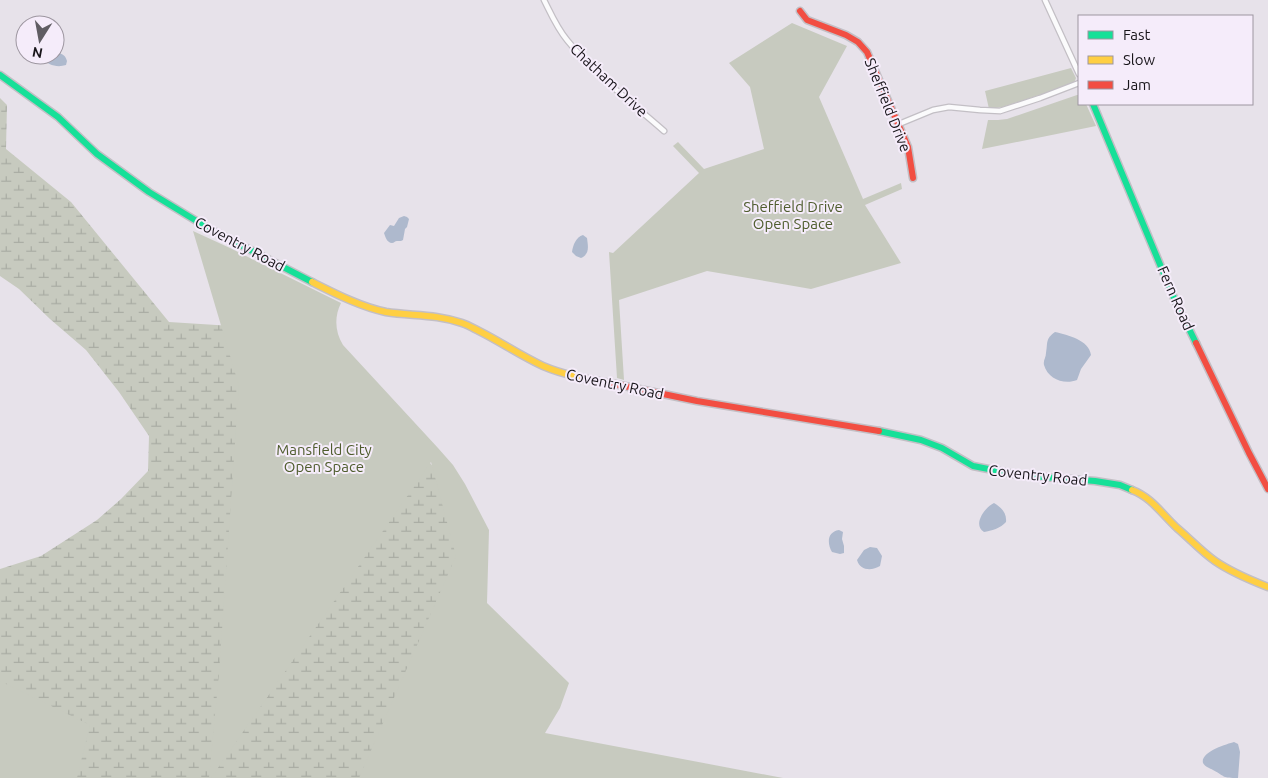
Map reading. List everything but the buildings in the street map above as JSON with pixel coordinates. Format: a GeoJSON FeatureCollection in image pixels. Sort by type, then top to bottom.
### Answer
{"type":"FeatureCollection","features":[{"type":"Feature","properties":{"kind":"street","name":"Chatham Drive"},"geometry":{"type":"LineString","coordinates":[[544,0],[557,26],[573,46],[607,81],[664,131]]}},
{"type":"Feature","properties":{"kind":"street"},"geometry":{"type":"LineString","coordinates":[[1045,0],[1078,72]]}},
{"type":"Feature","properties":{"kind":"street","name":"Sheffield Drive"},"geometry":{"type":"LineString","coordinates":[[800,11],[807,20],[846,35],[858,42],[867,52],[908,147],[913,178]]}},
{"type":"Feature","properties":{"kind":"street","name":"Coventry Road"},"geometry":{"type":"LineString","coordinates":[[0,75],[58,117],[97,154],[157,197],[208,228],[292,272],[374,309],[435,316],[463,323],[493,338],[522,356],[564,374],[697,401],[881,431],[921,440],[942,448],[973,466],[986,469],[1020,475],[1120,484],[1140,492],[1215,561],[1252,581],[1268,587]]}},
{"type":"Feature","properties":{"kind":"street"},"geometry":{"type":"LineString","coordinates":[[899,124],[933,110],[949,107],[1000,110],[1040,98],[1078,83]]}},
{"type":"Feature","properties":{"kind":"street","name":"Fern Road"},"geometry":{"type":"LineString","coordinates":[[1093,105],[1174,298],[1268,489]]}},
{"type":"Feature","properties":{"kind":"green space","name":"Sheffield Drive Open Space"},"geometry":{"type":"Polygon","coordinates":[[[792,23],[847,46],[819,97],[863,199],[901,183],[902,189],[865,205],[901,263],[811,289],[707,271],[619,300],[624,380],[617,378],[609,252],[613,253],[699,173],[673,146],[678,142],[704,169],[764,149],[750,87],[729,63],[792,23]]]}},
{"type":"Feature","properties":{"kind":"green space"},"geometry":{"type":"Polygon","coordinates":[[[1071,68],[1076,78],[1074,83],[1003,107],[989,109],[985,91],[1071,68]]]}},
{"type":"Feature","properties":{"kind":"green space"},"geometry":{"type":"Polygon","coordinates":[[[1078,95],[1078,105],[1086,105],[1096,126],[982,149],[988,120],[1007,119],[1078,95]]]}},
{"type":"Feature","properties":{"kind":"green space"},"geometry":{"type":"Polygon","coordinates":[[[0,98],[7,105],[6,149],[71,202],[169,322],[309,331],[365,381],[450,488],[476,551],[463,778],[74,778],[0,730],[0,569],[41,556],[97,520],[121,499],[148,471],[149,436],[119,392],[86,350],[19,289],[0,276],[0,98]]]}},
{"type":"Feature","properties":{"kind":"green space","name":"Mansfield City Open Space"},"geometry":{"type":"Polygon","coordinates":[[[193,231],[341,303],[336,324],[338,335],[343,345],[453,465],[489,530],[487,603],[569,683],[560,708],[545,733],[783,778],[359,778],[456,556],[431,462],[211,778],[209,778],[219,673],[239,386],[193,231]]]}},
{"type":"Feature","properties":{"kind":"green space"},"geometry":{"type":"Polygon","coordinates":[[[0,681],[90,725],[77,778],[0,778],[0,681]]]}},
{"type":"Feature","properties":{"kind":"water"},"geometry":{"type":"Polygon","coordinates":[[[65,57],[66,65],[59,66],[53,65],[65,65],[65,57]]]}},
{"type":"Feature","properties":{"kind":"water"},"geometry":{"type":"Polygon","coordinates":[[[404,216],[409,219],[403,240],[390,243],[384,233],[390,225],[394,226],[399,218],[404,216]]]}},
{"type":"Feature","properties":{"kind":"water"},"geometry":{"type":"Polygon","coordinates":[[[583,235],[587,238],[588,250],[581,258],[572,252],[575,242],[583,235]]]}},
{"type":"Feature","properties":{"kind":"water"},"geometry":{"type":"Polygon","coordinates":[[[1055,332],[1077,339],[1089,350],[1091,355],[1081,369],[1077,380],[1067,382],[1057,380],[1046,370],[1044,363],[1048,341],[1055,332]]]}},
{"type":"Feature","properties":{"kind":"water"},"geometry":{"type":"Polygon","coordinates":[[[994,503],[1003,511],[1006,516],[1006,522],[996,529],[984,532],[979,525],[981,516],[994,503]]]}},
{"type":"Feature","properties":{"kind":"water"},"geometry":{"type":"Polygon","coordinates":[[[839,530],[843,532],[844,546],[844,553],[840,554],[832,552],[829,545],[830,535],[839,530]]]}},
{"type":"Feature","properties":{"kind":"water"},"geometry":{"type":"Polygon","coordinates":[[[870,547],[877,548],[882,556],[880,566],[867,569],[863,568],[857,560],[864,550],[870,547]]]}},
{"type":"Feature","properties":{"kind":"water"},"geometry":{"type":"Polygon","coordinates":[[[1234,742],[1238,744],[1240,752],[1238,778],[1224,777],[1203,763],[1203,759],[1210,752],[1234,742]]]}},
{"type":"Feature","properties":{"kind":"traffic: fast"},"geometry":{"type":"LineString","coordinates":[[0,75],[58,117],[97,154],[149,192],[208,228],[312,282]]}},
{"type":"Feature","properties":{"kind":"traffic: fast"},"geometry":{"type":"LineString","coordinates":[[1093,105],[1174,298],[1196,343]]}},
{"type":"Feature","properties":{"kind":"traffic: fast"},"geometry":{"type":"LineString","coordinates":[[879,431],[921,440],[942,448],[973,466],[1019,475],[1095,481],[1120,485],[1132,490]]}},
{"type":"Feature","properties":{"kind":"traffic: slow"},"geometry":{"type":"LineString","coordinates":[[312,282],[377,310],[443,318],[462,323],[543,366],[567,374],[610,383]]}},
{"type":"Feature","properties":{"kind":"traffic: slow"},"geometry":{"type":"LineString","coordinates":[[1132,490],[1151,501],[1177,528],[1215,561],[1241,576],[1268,587]]}},
{"type":"Feature","properties":{"kind":"traffic: jam"},"geometry":{"type":"LineString","coordinates":[[800,11],[807,20],[846,35],[858,42],[867,52],[908,147],[913,178]]}},
{"type":"Feature","properties":{"kind":"traffic: jam"},"geometry":{"type":"LineString","coordinates":[[1196,343],[1268,489]]}},
{"type":"Feature","properties":{"kind":"traffic: jam"},"geometry":{"type":"LineString","coordinates":[[610,383],[697,401],[879,431]]}}]}
